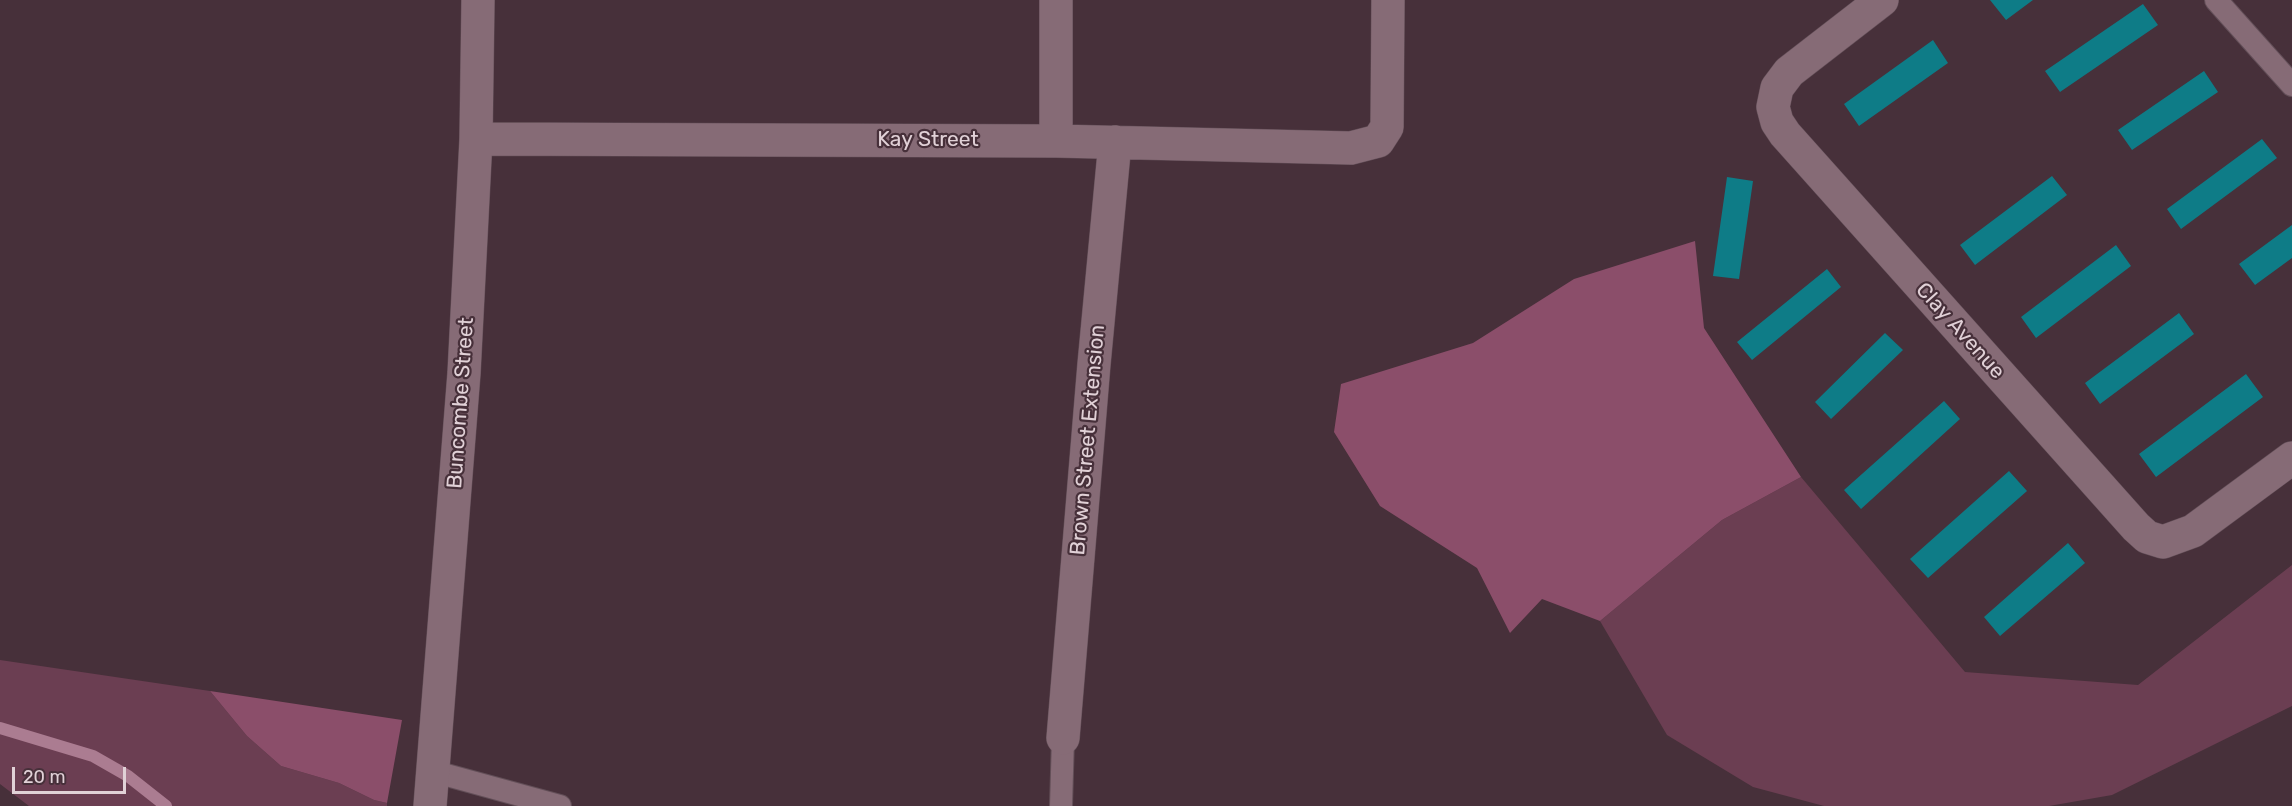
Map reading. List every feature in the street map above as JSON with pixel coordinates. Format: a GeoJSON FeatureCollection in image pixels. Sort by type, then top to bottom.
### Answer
{"type":"FeatureCollection","features":[{"type":"Feature","properties":{"kind":"street","name":"Buncombe Street"},"geometry":{"type":"LineString","coordinates":[[430,806],[464,373],[476,139],[478,0]]}},
{"type":"Feature","properties":{"kind":"street"},"geometry":{"type":"LineString","coordinates":[[1056,0],[1056,141]]}},
{"type":"Feature","properties":{"kind":"street","name":"Kay Street"},"geometry":{"type":"LineString","coordinates":[[476,139],[1056,141],[1351,148],[1378,141],[1387,126],[1388,0]]}},
{"type":"Feature","properties":{"kind":"street","name":"Clay Avenue"},"geometry":{"type":"LineString","coordinates":[[1882,0],[1790,72],[1777,87],[1773,107],[1776,122],[2136,527],[2147,537],[2163,542],[2193,531],[2292,458]]}},
{"type":"Feature","properties":{"kind":"street","name":"Brown Street Extension"},"geometry":{"type":"LineString","coordinates":[[1063,738],[1115,142]]}},
{"type":"Feature","properties":{"kind":"lane"},"geometry":{"type":"LineString","coordinates":[[2216,0],[2292,85]]}},
{"type":"Feature","properties":{"kind":"lane"},"geometry":{"type":"LineString","coordinates":[[1061,806],[1063,738]]}},
{"type":"Feature","properties":{"kind":"lane"},"geometry":{"type":"LineString","coordinates":[[432,771],[560,806]]}},
{"type":"Feature","properties":{"kind":"shaded area"},"geometry":{"type":"Polygon","coordinates":[[[1695,241],[1704,328],[1801,477],[1722,520],[1600,621],[1542,599],[1510,633],[1477,568],[1380,506],[1334,432],[1341,384],[1473,343],[1574,279],[1695,241]]]}},
{"type":"Feature","properties":{"kind":"shaded area"},"geometry":{"type":"Polygon","coordinates":[[[1801,477],[1965,672],[2138,685],[2292,565],[2292,706],[2112,795],[2049,806],[1824,806],[1753,787],[1667,735],[1600,621],[1722,520],[1801,477]]]}},
{"type":"Feature","properties":{"kind":"shaded area"},"geometry":{"type":"Polygon","coordinates":[[[0,660],[210,691],[247,736],[281,766],[339,783],[374,800],[387,803],[387,806],[29,806],[0,784],[0,660]]]}},
{"type":"Feature","properties":{"kind":"shaded area"},"geometry":{"type":"Polygon","coordinates":[[[210,691],[402,720],[387,803],[374,800],[339,783],[281,766],[247,736],[210,691]]]}},
{"type":"Feature","properties":{"kind":"building"},"geometry":{"type":"Polygon","coordinates":[[[1990,0],[2033,0],[2006,20],[1990,0]]]}},
{"type":"Feature","properties":{"kind":"building"},"geometry":{"type":"Polygon","coordinates":[[[2143,4],[2158,25],[2060,92],[2045,71],[2143,4]]]}},
{"type":"Feature","properties":{"kind":"building"},"geometry":{"type":"Polygon","coordinates":[[[1933,40],[1948,63],[1859,126],[1844,104],[1933,40]]]}},
{"type":"Feature","properties":{"kind":"building"},"geometry":{"type":"Polygon","coordinates":[[[2204,71],[2218,92],[2132,150],[2118,130],[2204,71]]]}},
{"type":"Feature","properties":{"kind":"building"},"geometry":{"type":"Polygon","coordinates":[[[2262,139],[2277,158],[2181,229],[2167,209],[2262,139]]]}},
{"type":"Feature","properties":{"kind":"building"},"geometry":{"type":"Polygon","coordinates":[[[2052,176],[2067,195],[1975,265],[1960,245],[2052,176]]]}},
{"type":"Feature","properties":{"kind":"building"},"geometry":{"type":"Polygon","coordinates":[[[1727,177],[1753,181],[1739,279],[1713,276],[1727,177]]]}},
{"type":"Feature","properties":{"kind":"building"},"geometry":{"type":"Polygon","coordinates":[[[2292,225],[2292,258],[2255,285],[2239,264],[2292,225]]]}},
{"type":"Feature","properties":{"kind":"building"},"geometry":{"type":"Polygon","coordinates":[[[2116,245],[2131,266],[2036,338],[2021,317],[2116,245]]]}},
{"type":"Feature","properties":{"kind":"building"},"geometry":{"type":"Polygon","coordinates":[[[1827,269],[1841,287],[1752,360],[1737,342],[1827,269]]]}},
{"type":"Feature","properties":{"kind":"building"},"geometry":{"type":"Polygon","coordinates":[[[2179,313],[2194,334],[2100,404],[2085,383],[2179,313]]]}},
{"type":"Feature","properties":{"kind":"building"},"geometry":{"type":"Polygon","coordinates":[[[1885,333],[1903,350],[1831,419],[1815,402],[1885,333]]]}},
{"type":"Feature","properties":{"kind":"building"},"geometry":{"type":"Polygon","coordinates":[[[2246,374],[2263,397],[2156,477],[2139,454],[2246,374]]]}},
{"type":"Feature","properties":{"kind":"building"},"geometry":{"type":"Polygon","coordinates":[[[1944,401],[1960,419],[1861,509],[1844,490],[1944,401]]]}},
{"type":"Feature","properties":{"kind":"building"},"geometry":{"type":"Polygon","coordinates":[[[2009,471],[2027,491],[1928,578],[1910,559],[2009,471]]]}},
{"type":"Feature","properties":{"kind":"building"},"geometry":{"type":"Polygon","coordinates":[[[2068,543],[2085,563],[2000,636],[1984,617],[2068,543]]]}},
{"type":"Feature","properties":{"kind":"waterway"},"geometry":{"type":"LineString","coordinates":[[0,728],[93,756],[128,776],[166,806]]}}]}
